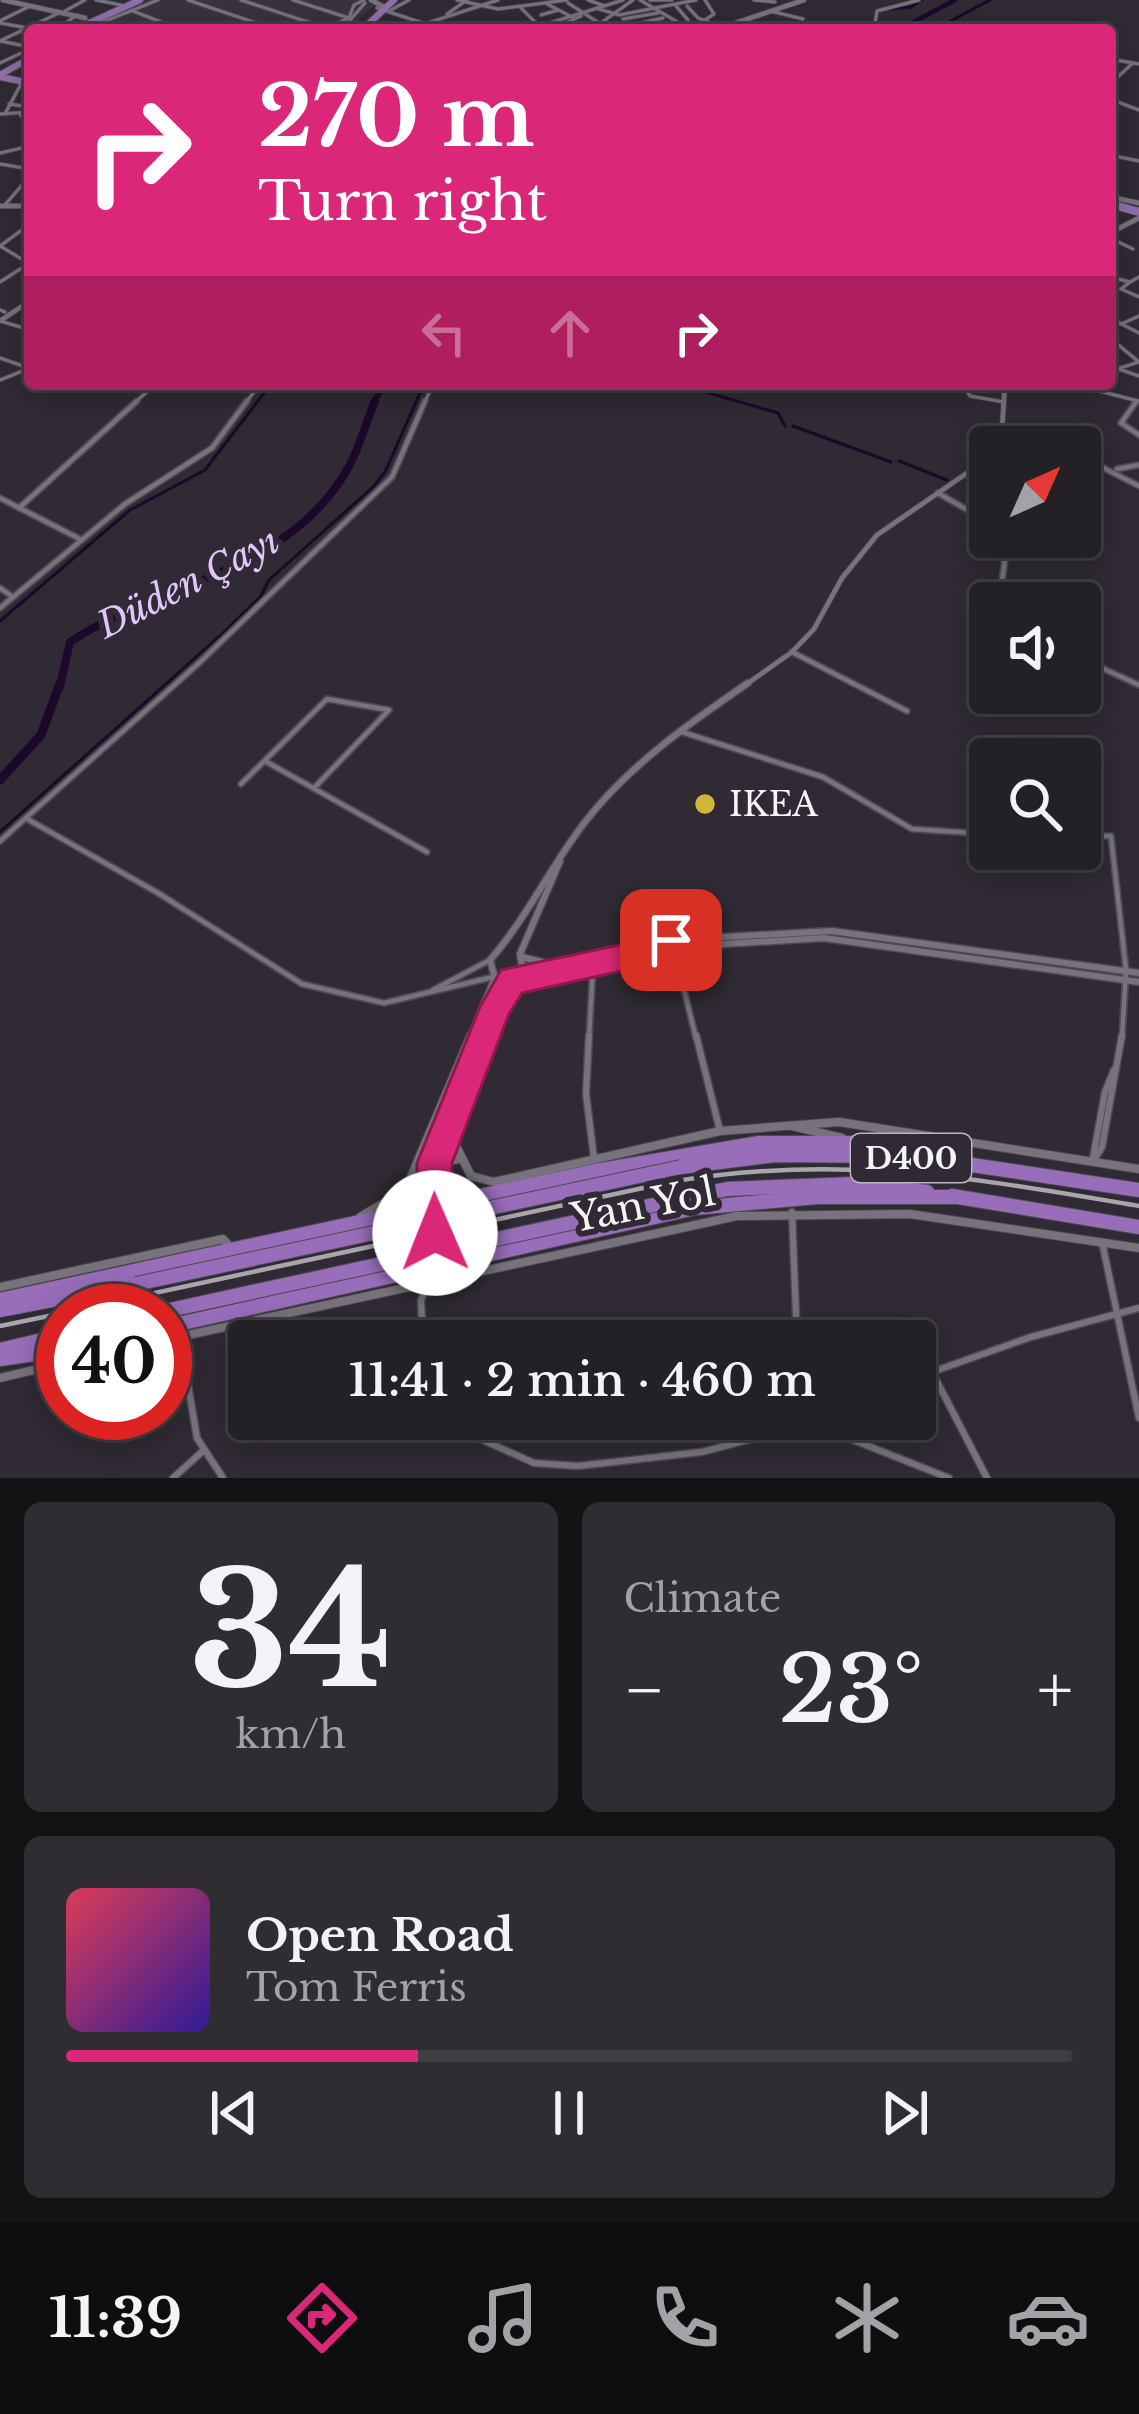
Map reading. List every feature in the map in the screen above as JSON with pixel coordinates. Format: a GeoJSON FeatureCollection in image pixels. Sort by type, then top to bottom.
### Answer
{"type":"FeatureCollection","features":[{"type":"Feature","properties":{"kind":"highway"},"geometry":{"type":"LineString","coordinates":[[0,1300],[228,1244],[759,1143],[857,1143],[954,1162]]}},
{"type":"Feature","properties":{"kind":"highway","name":"D400"},"geometry":{"type":"LineString","coordinates":[[0,1310],[732,1159],[830,1154],[954,1162],[1139,1190]]}},
{"type":"Feature","properties":{"kind":"highway","name":"D400"},"geometry":{"type":"LineString","coordinates":[[192,1305],[727,1189],[853,1184],[1139,1227]]}},
{"type":"Feature","properties":{"kind":"highway"},"geometry":{"type":"LineString","coordinates":[[192,1320],[402,1280],[436,1264],[695,1208],[818,1197],[955,1197]]}},
{"type":"Feature","properties":{"kind":"highway"},"geometry":{"type":"LineString","coordinates":[[0,1354],[36,1343]]}},
{"type":"Feature","properties":{"kind":"highway"},"geometry":{"type":"LineString","coordinates":[[0,1354],[36,1351]]}},
{"type":"Feature","properties":{"kind":"main road"},"geometry":{"type":"LineString","coordinates":[[3,0],[30,3]]}},
{"type":"Feature","properties":{"kind":"main road"},"geometry":{"type":"LineString","coordinates":[[11,0],[86,17]]}},
{"type":"Feature","properties":{"kind":"main road"},"geometry":{"type":"LineString","coordinates":[[78,24],[136,0]]}},
{"type":"Feature","properties":{"kind":"main road"},"geometry":{"type":"LineString","coordinates":[[732,24],[778,5],[803,1]]}},
{"type":"Feature","properties":{"kind":"main road"},"geometry":{"type":"LineString","coordinates":[[736,24],[778,5]]}},
{"type":"Feature","properties":{"kind":"main road"},"geometry":{"type":"LineString","coordinates":[[63,11],[86,17]]}},
{"type":"Feature","properties":{"kind":"main road"},"geometry":{"type":"LineString","coordinates":[[78,24],[86,17]]}},
{"type":"Feature","properties":{"kind":"main road"},"geometry":{"type":"LineString","coordinates":[[2,77],[24,64]]}},
{"type":"Feature","properties":{"kind":"main road"},"geometry":{"type":"LineString","coordinates":[[20,70],[24,77]]}},
{"type":"Feature","properties":{"kind":"street"},"geometry":{"type":"LineString","coordinates":[[36,24],[85,0]]}},
{"type":"Feature","properties":{"kind":"street"},"geometry":{"type":"LineString","coordinates":[[96,0],[165,24]]}},
{"type":"Feature","properties":{"kind":"street"},"geometry":{"type":"LineString","coordinates":[[89,24],[158,0]]}},
{"type":"Feature","properties":{"kind":"street"},"geometry":{"type":"LineString","coordinates":[[188,0],[259,24]]}},
{"type":"Feature","properties":{"kind":"street"},"geometry":{"type":"LineString","coordinates":[[241,0],[311,24]]}},
{"type":"Feature","properties":{"kind":"street"},"geometry":{"type":"LineString","coordinates":[[293,0],[349,18]]}},
{"type":"Feature","properties":{"kind":"street"},"geometry":{"type":"LineString","coordinates":[[343,0],[381,4],[429,24],[498,0]]}},
{"type":"Feature","properties":{"kind":"street"},"geometry":{"type":"LineString","coordinates":[[338,24],[353,18],[360,6],[410,0]]}},
{"type":"Feature","properties":{"kind":"street"},"geometry":{"type":"LineString","coordinates":[[458,0],[474,7],[520,8],[568,1]]}},
{"type":"Feature","properties":{"kind":"street"},"geometry":{"type":"LineString","coordinates":[[534,0],[539,5]]}},
{"type":"Feature","properties":{"kind":"street"},"geometry":{"type":"LineString","coordinates":[[588,0],[625,24]]}},
{"type":"Feature","properties":{"kind":"street"},"geometry":{"type":"LineString","coordinates":[[546,24],[618,0]]}},
{"type":"Feature","properties":{"kind":"street"},"geometry":{"type":"LineString","coordinates":[[619,16],[637,0],[676,24]]}},
{"type":"Feature","properties":{"kind":"street"},"geometry":{"type":"LineString","coordinates":[[650,0],[672,0]]}},
{"type":"Feature","properties":{"kind":"street"},"geometry":{"type":"LineString","coordinates":[[700,24],[714,14],[705,0]]}},
{"type":"Feature","properties":{"kind":"street"},"geometry":{"type":"LineString","coordinates":[[754,0],[778,5],[784,14],[803,19]]}},
{"type":"Feature","properties":{"kind":"street"},"geometry":{"type":"LineString","coordinates":[[875,24],[877,11],[919,0]]}},
{"type":"Feature","properties":{"kind":"street"},"geometry":{"type":"LineString","coordinates":[[445,17],[465,1]]}},
{"type":"Feature","properties":{"kind":"street"},"geometry":{"type":"LineString","coordinates":[[568,1],[579,16]]}},
{"type":"Feature","properties":{"kind":"street"},"geometry":{"type":"LineString","coordinates":[[542,15],[568,1]]}},
{"type":"Feature","properties":{"kind":"street"},"geometry":{"type":"LineString","coordinates":[[784,14],[803,1]]}},
{"type":"Feature","properties":{"kind":"street"},"geometry":{"type":"LineString","coordinates":[[547,4],[600,23],[689,2],[712,24]]}},
{"type":"Feature","properties":{"kind":"street"},"geometry":{"type":"LineString","coordinates":[[1,24],[30,3]]}},
{"type":"Feature","properties":{"kind":"street"},"geometry":{"type":"LineString","coordinates":[[336,24],[349,18],[355,4]]}},
{"type":"Feature","properties":{"kind":"street"},"geometry":{"type":"LineString","coordinates":[[676,6],[688,20]]}},
{"type":"Feature","properties":{"kind":"street"},"geometry":{"type":"LineString","coordinates":[[520,8],[536,24]]}},
{"type":"Feature","properties":{"kind":"street"},"geometry":{"type":"LineString","coordinates":[[619,16],[658,13]]}},
{"type":"Feature","properties":{"kind":"street"},"geometry":{"type":"LineString","coordinates":[[566,24],[579,16]]}},
{"type":"Feature","properties":{"kind":"street"},"geometry":{"type":"LineString","coordinates":[[645,24],[667,17]]}},
{"type":"Feature","properties":{"kind":"street"},"geometry":{"type":"LineString","coordinates":[[746,21],[753,24]]}},
{"type":"Feature","properties":{"kind":"street"},"geometry":{"type":"LineString","coordinates":[[652,24],[657,23]]}},
{"type":"Feature","properties":{"kind":"street"},"geometry":{"type":"LineString","coordinates":[[24,30],[0,41],[24,51]]}},
{"type":"Feature","properties":{"kind":"street"},"geometry":{"type":"LineString","coordinates":[[0,54],[17,56]]}},
{"type":"Feature","properties":{"kind":"street"},"geometry":{"type":"LineString","coordinates":[[0,63],[24,55]]}},
{"type":"Feature","properties":{"kind":"street"},"geometry":{"type":"LineString","coordinates":[[2,114],[24,84]]}},
{"type":"Feature","properties":{"kind":"street"},"geometry":{"type":"LineString","coordinates":[[9,104],[24,108]]}},
{"type":"Feature","properties":{"kind":"street"},"geometry":{"type":"LineString","coordinates":[[2,114],[24,112]]}},
{"type":"Feature","properties":{"kind":"street"},"geometry":{"type":"LineString","coordinates":[[19,113],[24,119]]}},
{"type":"Feature","properties":{"kind":"street"},"geometry":{"type":"LineString","coordinates":[[0,164],[24,171]]}},
{"type":"Feature","properties":{"kind":"street"},"geometry":{"type":"LineString","coordinates":[[0,174],[14,167]]}},
{"type":"Feature","properties":{"kind":"street"},"geometry":{"type":"LineString","coordinates":[[2,206],[24,180]]}},
{"type":"Feature","properties":{"kind":"street"},"geometry":{"type":"LineString","coordinates":[[1116,231],[1139,211]]}},
{"type":"Feature","properties":{"kind":"street"},"geometry":{"type":"LineString","coordinates":[[1116,239],[1133,249]]}},
{"type":"Feature","properties":{"kind":"street"},"geometry":{"type":"LineString","coordinates":[[1139,277],[1121,290],[1139,297]]}},
{"type":"Feature","properties":{"kind":"street"},"geometry":{"type":"LineString","coordinates":[[1116,278],[1130,282]]}},
{"type":"Feature","properties":{"kind":"street"},"geometry":{"type":"LineString","coordinates":[[1121,324],[1139,316]]}},
{"type":"Feature","properties":{"kind":"street"},"geometry":{"type":"LineString","coordinates":[[1116,321],[1139,333]]}},
{"type":"Feature","properties":{"kind":"street"},"geometry":{"type":"LineString","coordinates":[[1116,343],[1139,362],[1120,368]]}},
{"type":"Feature","properties":{"kind":"street"},"geometry":{"type":"LineString","coordinates":[[1116,367],[1139,376]]}},
{"type":"Feature","properties":{"kind":"street"},"geometry":{"type":"LineString","coordinates":[[19,508],[149,390]]}},
{"type":"Feature","properties":{"kind":"street"},"geometry":{"type":"LineString","coordinates":[[0,608],[125,504],[212,448],[256,390]]}},
{"type":"Feature","properties":{"kind":"street"},"geometry":{"type":"LineString","coordinates":[[0,842],[29,820],[392,477],[430,390]]}},
{"type":"Feature","properties":{"kind":"street"},"geometry":{"type":"LineString","coordinates":[[966,390],[970,396],[1004,402]]}},
{"type":"Feature","properties":{"kind":"street"},"geometry":{"type":"LineString","coordinates":[[428,992],[502,950],[589,816],[680,731],[791,652],[814,629],[861,552],[888,526],[967,472],[1003,425],[1005,390]]}},
{"type":"Feature","properties":{"kind":"street"},"geometry":{"type":"LineString","coordinates":[[1097,390],[1138,400],[1121,423],[1139,435]]}},
{"type":"Feature","properties":{"kind":"street"},"geometry":{"type":"LineString","coordinates":[[1114,470],[1135,462],[1139,465]]}},
{"type":"Feature","properties":{"kind":"street"},"geometry":{"type":"LineString","coordinates":[[1101,465],[1139,486]]}},
{"type":"Feature","properties":{"kind":"street"},"geometry":{"type":"LineString","coordinates":[[937,492],[969,511]]}},
{"type":"Feature","properties":{"kind":"street"},"geometry":{"type":"LineString","coordinates":[[0,498],[82,540]]}},
{"type":"Feature","properties":{"kind":"street"},"geometry":{"type":"LineString","coordinates":[[0,589],[14,597]]}},
{"type":"Feature","properties":{"kind":"street"},"geometry":{"type":"LineString","coordinates":[[791,652],[907,711]]}},
{"type":"Feature","properties":{"kind":"street"},"geometry":{"type":"LineString","coordinates":[[1101,668],[1139,685]]}},
{"type":"Feature","properties":{"kind":"street"},"geometry":{"type":"LineString","coordinates":[[241,784],[327,699],[389,710],[314,788]]}},
{"type":"Feature","properties":{"kind":"street"},"geometry":{"type":"LineString","coordinates":[[680,731],[823,777],[912,829],[969,833]]}},
{"type":"Feature","properties":{"kind":"street"},"geometry":{"type":"LineString","coordinates":[[265,761],[427,852]]}},
{"type":"Feature","properties":{"kind":"street"},"geometry":{"type":"LineString","coordinates":[[29,820],[302,984],[384,1003],[479,985],[495,977],[514,980],[593,966],[672,944]]}},
{"type":"Feature","properties":{"kind":"street"},"geometry":{"type":"LineString","coordinates":[[1094,1161],[1102,1147],[1123,1030],[1125,975],[1111,836],[1101,836]]}},
{"type":"Feature","properties":{"kind":"street"},"geometry":{"type":"LineString","coordinates":[[422,1320],[421,1300],[436,1264],[434,1171],[496,1007],[524,971],[521,956],[563,852]]}},
{"type":"Feature","properties":{"kind":"street"},"geometry":{"type":"LineString","coordinates":[[502,950],[550,964],[672,944],[845,939],[1139,978]]}},
{"type":"Feature","properties":{"kind":"street"},"geometry":{"type":"LineString","coordinates":[[672,944],[720,1131]]}},
{"type":"Feature","properties":{"kind":"street"},"geometry":{"type":"LineString","coordinates":[[421,1300],[402,1280],[391,1254],[394,1215],[495,977],[490,960]]}},
{"type":"Feature","properties":{"kind":"street"},"geometry":{"type":"LineString","coordinates":[[571,1176],[594,1160],[586,1094],[593,966]]}},
{"type":"Feature","properties":{"kind":"street"},"geometry":{"type":"LineString","coordinates":[[788,1124],[857,1143]]}},
{"type":"Feature","properties":{"kind":"street","name":"Yan Yol"},"geometry":{"type":"LineString","coordinates":[[459,1159],[471,1176],[494,1182],[720,1131],[788,1124],[875,1126],[1139,1169]]}},
{"type":"Feature","properties":{"kind":"street"},"geometry":{"type":"LineString","coordinates":[[434,1171],[443,1162],[459,1159],[447,1128]]}},
{"type":"Feature","properties":{"kind":"street"},"geometry":{"type":"LineString","coordinates":[[346,1225],[394,1196],[414,1176]]}},
{"type":"Feature","properties":{"kind":"street"},"geometry":{"type":"LineString","coordinates":[[792,1211],[796,1320]]}},
{"type":"Feature","properties":{"kind":"street","name":"Yan Yol"},"geometry":{"type":"LineString","coordinates":[[192,1334],[402,1280],[430,1281],[624,1237],[792,1211],[910,1214],[1139,1248]]}},
{"type":"Feature","properties":{"kind":"street"},"geometry":{"type":"LineString","coordinates":[[1102,1242],[1139,1418]]}},
{"type":"Feature","properties":{"kind":"street"},"geometry":{"type":"LineString","coordinates":[[0,1287],[228,1244]]}},
{"type":"Feature","properties":{"kind":"street"},"geometry":{"type":"LineString","coordinates":[[936,1371],[1139,1308]]}},
{"type":"Feature","properties":{"kind":"street"},"geometry":{"type":"LineString","coordinates":[[192,1329],[210,1316]]}},
{"type":"Feature","properties":{"kind":"street"},"geometry":{"type":"LineString","coordinates":[[0,1378],[36,1370]]}},
{"type":"Feature","properties":{"kind":"street"},"geometry":{"type":"LineString","coordinates":[[936,1380],[987,1478]]}},
{"type":"Feature","properties":{"kind":"street"},"geometry":{"type":"LineString","coordinates":[[192,1408],[197,1438],[223,1478]]}},
{"type":"Feature","properties":{"kind":"street"},"geometry":{"type":"LineString","coordinates":[[483,1440],[534,1463],[578,1466],[702,1452],[745,1440]]}},
{"type":"Feature","properties":{"kind":"street"},"geometry":{"type":"LineString","coordinates":[[853,1440],[949,1478]]}},
{"type":"Feature","properties":{"kind":"street"},"geometry":{"type":"LineString","coordinates":[[173,1478],[204,1450]]}},
{"type":"Feature","properties":{"kind":"shaded area"},"geometry":{"type":"Polygon","coordinates":[[[147,0],[359,0],[376,4],[354,24],[93,24],[147,0]]]}},
{"type":"Feature","properties":{"kind":"waterway"},"geometry":{"type":"LineString","coordinates":[[890,9],[911,7],[921,0]]}},
{"type":"Feature","properties":{"kind":"waterway","name":"Düden Çayı"},"geometry":{"type":"LineString","coordinates":[[910,24],[955,0]]}},
{"type":"Feature","properties":{"kind":"waterway"},"geometry":{"type":"LineString","coordinates":[[948,24],[990,0]]}},
{"type":"Feature","properties":{"kind":"waterway"},"geometry":{"type":"LineString","coordinates":[[876,20],[877,24]]}},
{"type":"Feature","properties":{"kind":"waterway"},"geometry":{"type":"LineString","coordinates":[[0,621],[130,510],[205,470],[266,390]]}},
{"type":"Feature","properties":{"kind":"waterway","name":"Düden Çayı"},"geometry":{"type":"LineString","coordinates":[[373,404],[381,390]]}},
{"type":"Feature","properties":{"kind":"waterway"},"geometry":{"type":"LineString","coordinates":[[0,832],[224,632],[261,596],[269,580],[373,487],[385,472],[421,390]]}},
{"type":"Feature","properties":{"kind":"waterway"},"geometry":{"type":"LineString","coordinates":[[699,390],[778,413],[785,426]]}},
{"type":"Feature","properties":{"kind":"waterway","name":"Düden Çayı"},"geometry":{"type":"LineString","coordinates":[[60,686],[70,642],[253,557],[316,510],[348,469],[375,401]]}},
{"type":"Feature","properties":{"kind":"waterway"},"geometry":{"type":"LineString","coordinates":[[793,426],[891,462]]}},
{"type":"Feature","properties":{"kind":"waterway"},"geometry":{"type":"LineString","coordinates":[[899,461],[947,480]]}},
{"type":"Feature","properties":{"kind":"waterway","name":"Düden Çayı"},"geometry":{"type":"LineString","coordinates":[[0,780],[41,735],[60,683]]}},
{"type":"Feature","properties":{"kind":"tram line"},"geometry":{"type":"LineString","coordinates":[[192,1285],[671,1182],[733,1174],[849,1169],[906,1173],[1139,1206]]}},
{"type":"Feature","properties":{"kind":"tram line"},"geometry":{"type":"LineString","coordinates":[[0,1326],[36,1319]]}},
{"type":"Feature","properties":{"kind":"place","name":"IKEA"},"geometry":{"type":"Point","coordinates":[705,804]}},
{"type":"Feature","properties":{"kind":"route"},"geometry":{"type":"LineString","coordinates":[[435,1233],[435,1163],[496,1007],[512,981],[674,947],[671,940]]}}]}
